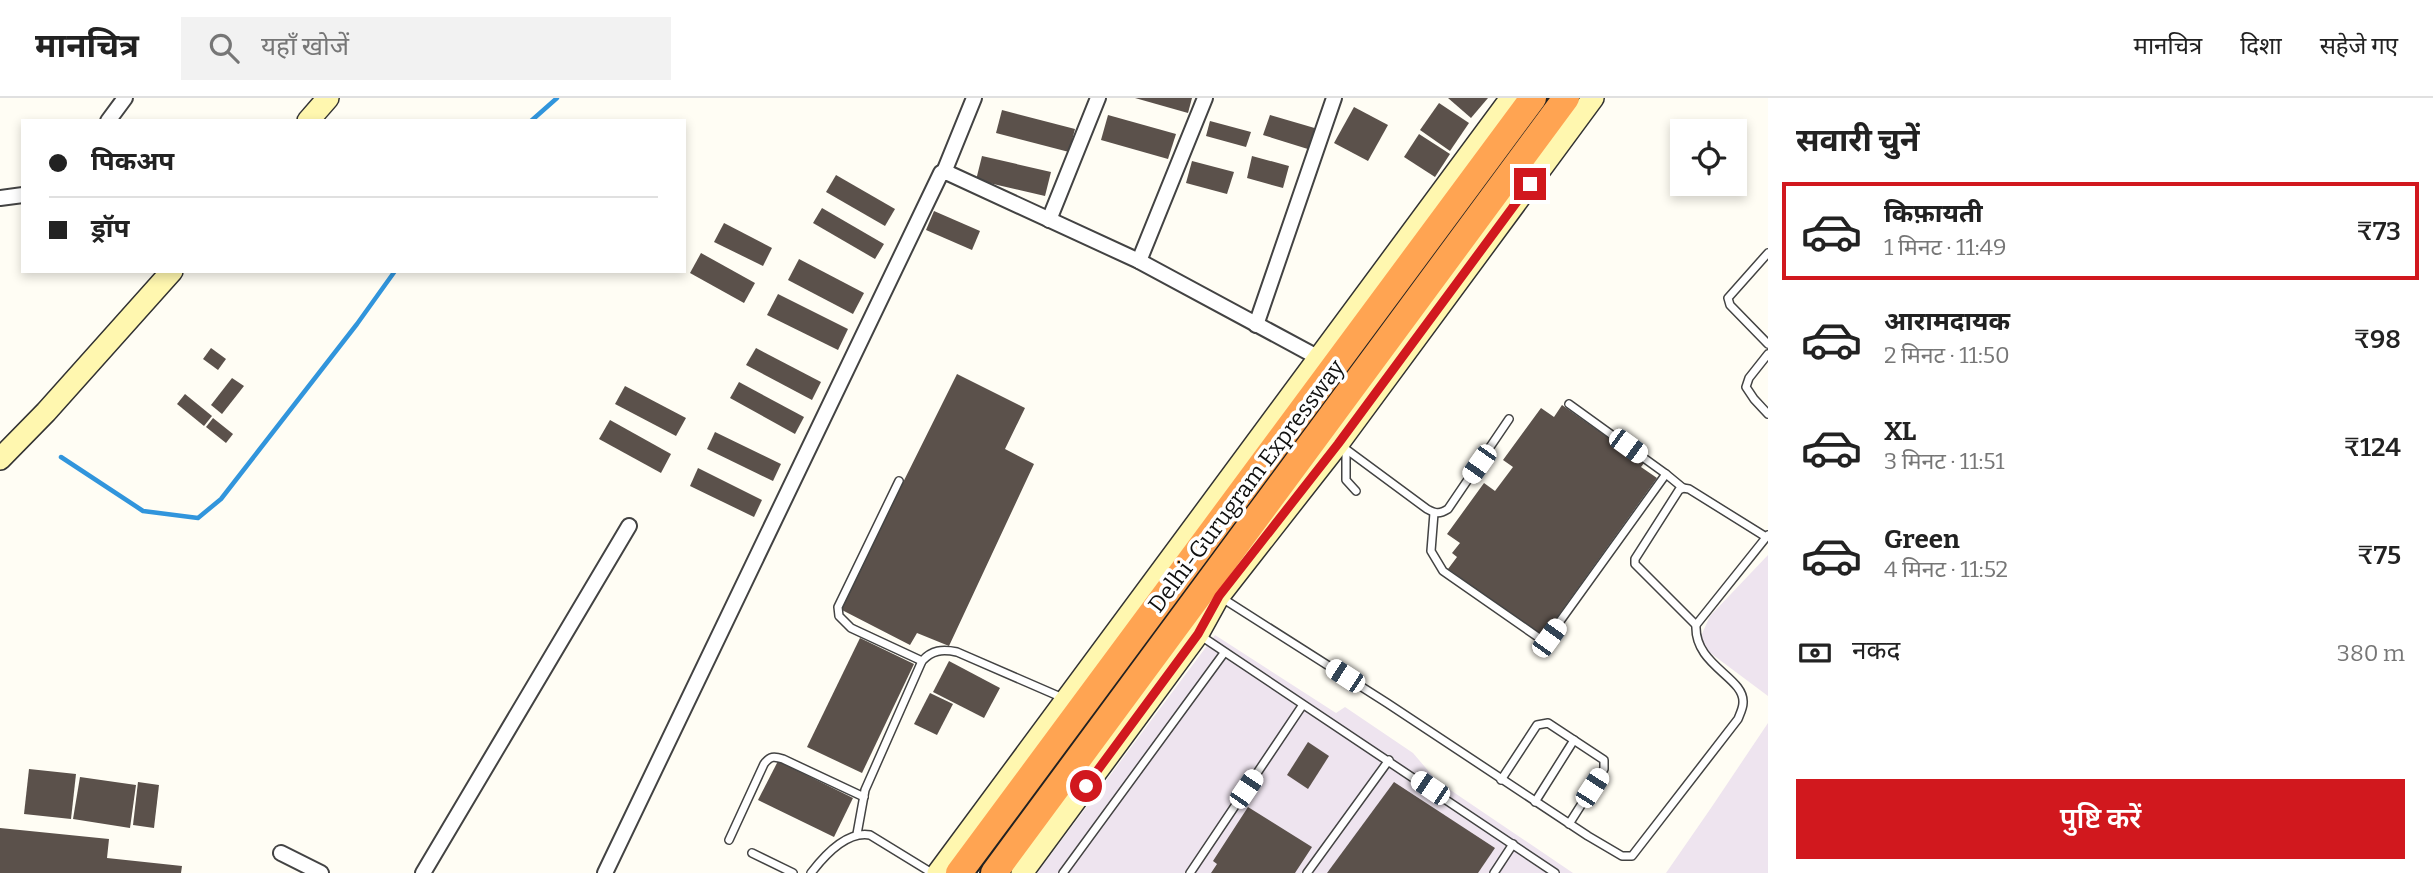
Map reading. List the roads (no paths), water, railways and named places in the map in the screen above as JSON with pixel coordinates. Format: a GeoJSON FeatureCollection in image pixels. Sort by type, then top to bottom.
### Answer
{"type":"FeatureCollection","features":[{"type":"Feature","properties":{"kind":"highway","name":"Delhi-Gurugram Expressway"},"geometry":{"type":"LineString","coordinates":[[959,873],[1534,98]]}},
{"type":"Feature","properties":{"kind":"highway","name":"Delhi-Gurugram Expressway"},"geometry":{"type":"LineString","coordinates":[[994,873],[1566,98]]}},
{"type":"Feature","properties":{"kind":"main road"},"geometry":{"type":"LineString","coordinates":[[310,119],[328,98]]}},
{"type":"Feature","properties":{"kind":"main road"},"geometry":{"type":"LineString","coordinates":[[938,873],[1511,98]]}},
{"type":"Feature","properties":{"kind":"main road"},"geometry":{"type":"LineString","coordinates":[[1022,873],[1198,634],[1219,596],[1342,447],[1593,98]]}},
{"type":"Feature","properties":{"kind":"main road"},"geometry":{"type":"LineString","coordinates":[[5,445],[46,412],[170,273]]}},
{"type":"Feature","properties":{"kind":"street"},"geometry":{"type":"LineString","coordinates":[[109,119],[125,98]]}},
{"type":"Feature","properties":{"kind":"street"},"geometry":{"type":"LineString","coordinates":[[605,873],[939,176],[944,172],[974,98]]}},
{"type":"Feature","properties":{"kind":"street"},"geometry":{"type":"LineString","coordinates":[[1049,220],[1098,98]]}},
{"type":"Feature","properties":{"kind":"street"},"geometry":{"type":"LineString","coordinates":[[1139,261],[1205,98]]}},
{"type":"Feature","properties":{"kind":"street"},"geometry":{"type":"LineString","coordinates":[[1256,325],[1334,98]]}},
{"type":"Feature","properties":{"kind":"street"},"geometry":{"type":"LineString","coordinates":[[944,172],[1139,261],[1319,358]]}},
{"type":"Feature","properties":{"kind":"street"},"geometry":{"type":"LineString","coordinates":[[0,198],[21,195]]}},
{"type":"Feature","properties":{"kind":"street"},"geometry":{"type":"LineString","coordinates":[[423,873],[629,526]]}},
{"type":"Feature","properties":{"kind":"street"},"geometry":{"type":"LineString","coordinates":[[281,853],[321,873]]}},
{"type":"Feature","properties":{"kind":"lane"},"geometry":{"type":"LineString","coordinates":[[1768,253],[1728,298],[1730,305],[1768,344]]}},
{"type":"Feature","properties":{"kind":"lane"},"geometry":{"type":"LineString","coordinates":[[1768,354],[1746,387],[1768,414]]}},
{"type":"Feature","properties":{"kind":"lane"},"geometry":{"type":"LineString","coordinates":[[1219,596],[1569,824],[1622,856],[1635,855],[1731,730],[1743,706],[1742,696],[1735,684],[1702,653],[1696,641],[1696,625],[1767,536],[1689,489],[1683,488],[1569,404]]}},
{"type":"Feature","properties":{"kind":"lane"},"geometry":{"type":"LineString","coordinates":[[1342,447],[1434,513],[1442,513],[1448,509],[1509,419]]}},
{"type":"Feature","properties":{"kind":"lane"},"geometry":{"type":"LineString","coordinates":[[1342,447],[1346,480],[1356,491]]}},
{"type":"Feature","properties":{"kind":"lane"},"geometry":{"type":"LineString","coordinates":[[1434,513],[1431,551],[1443,571],[1545,642],[1667,474]]}},
{"type":"Feature","properties":{"kind":"lane"},"geometry":{"type":"LineString","coordinates":[[900,481],[838,607],[839,616],[851,628],[922,662]]}},
{"type":"Feature","properties":{"kind":"lane"},"geometry":{"type":"LineString","coordinates":[[1683,488],[1672,501],[1635,562],[1696,625]]}},
{"type":"Feature","properties":{"kind":"lane"},"geometry":{"type":"LineString","coordinates":[[1198,634],[1555,873]]}},
{"type":"Feature","properties":{"kind":"lane"},"geometry":{"type":"LineString","coordinates":[[857,834],[863,797],[922,662],[934,651],[957,652],[1067,700]]}},
{"type":"Feature","properties":{"kind":"lane"},"geometry":{"type":"LineString","coordinates":[[1063,873],[1224,653]]}},
{"type":"Feature","properties":{"kind":"lane"},"geometry":{"type":"LineString","coordinates":[[1190,873],[1302,706]]}},
{"type":"Feature","properties":{"kind":"lane"},"geometry":{"type":"LineString","coordinates":[[1502,780],[1537,725],[1548,723],[1574,740],[1604,760],[1604,769],[1569,824]]}},
{"type":"Feature","properties":{"kind":"lane"},"geometry":{"type":"LineString","coordinates":[[1535,802],[1574,740]]}},
{"type":"Feature","properties":{"kind":"lane"},"geometry":{"type":"LineString","coordinates":[[729,840],[769,758],[776,756],[863,797]]}},
{"type":"Feature","properties":{"kind":"lane"},"geometry":{"type":"LineString","coordinates":[[1307,873],[1389,760]]}},
{"type":"Feature","properties":{"kind":"lane"},"geometry":{"type":"LineString","coordinates":[[811,873],[840,844],[857,834],[870,835],[932,873]]}},
{"type":"Feature","properties":{"kind":"lane"},"geometry":{"type":"LineString","coordinates":[[1494,873],[1513,844]]}},
{"type":"Feature","properties":{"kind":"lane"},"geometry":{"type":"LineString","coordinates":[[752,853],[793,873]]}},
{"type":"Feature","properties":{"kind":"waterway"},"geometry":{"type":"LineString","coordinates":[[533,119],[557,98]]}},
{"type":"Feature","properties":{"kind":"waterway"},"geometry":{"type":"LineString","coordinates":[[61,457],[143,511],[198,518],[221,499],[394,273]]}}]}
